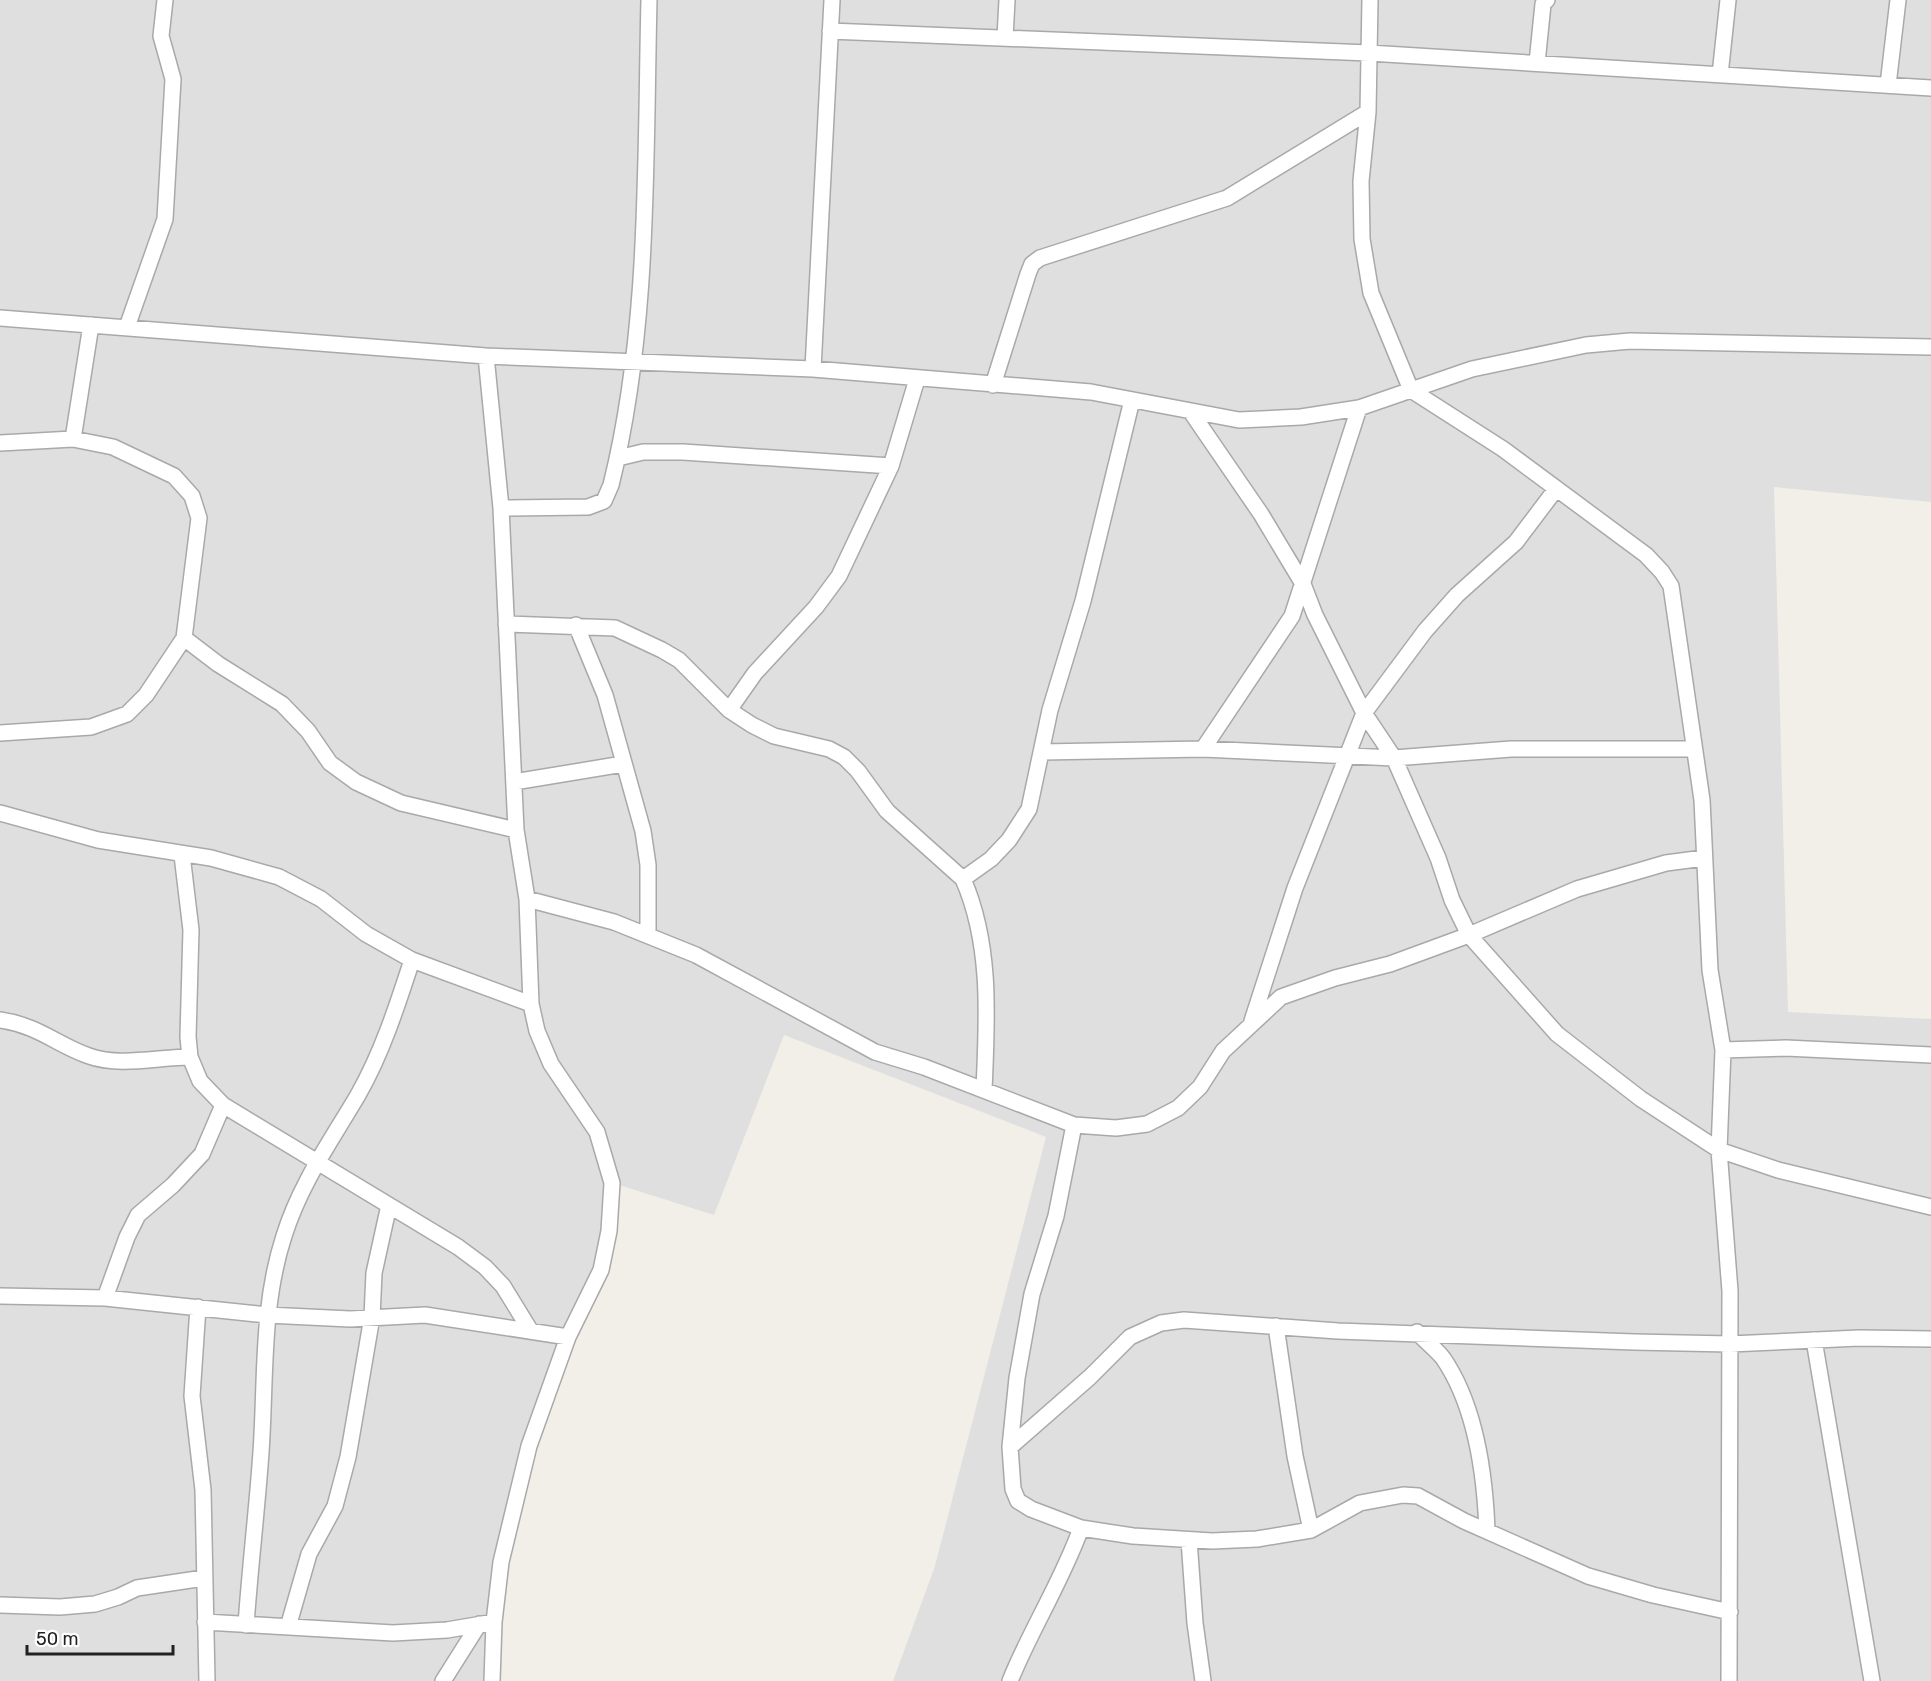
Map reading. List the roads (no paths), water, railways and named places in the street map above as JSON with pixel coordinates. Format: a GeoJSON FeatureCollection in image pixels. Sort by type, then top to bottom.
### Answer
{"type":"FeatureCollection","features":[{"type":"Feature","properties":{"kind":"street"},"geometry":{"type":"LineString","coordinates":[[127,327],[165,219],[173,79],[161,36],[165,0]]}},
{"type":"Feature","properties":{"kind":"street"},"geometry":{"type":"LineString","coordinates":[[501,508],[588,507],[604,501],[618,458],[633,362],[641,253],[648,0]]}},
{"type":"Feature","properties":{"kind":"street"},"geometry":{"type":"LineString","coordinates":[[813,369],[832,0]]}},
{"type":"Feature","properties":{"kind":"street"},"geometry":{"type":"LineString","coordinates":[[1005,38],[1007,0]]}},
{"type":"Feature","properties":{"kind":"street"},"geometry":{"type":"LineString","coordinates":[[1370,0],[1368,112],[1361,181],[1362,239],[1371,293],[1411,390],[1503,449],[1646,555],[1671,586],[1702,800],[1710,970],[1723,1050],[1719,1150],[1730,1291],[1729,1681]]}},
{"type":"Feature","properties":{"kind":"street"},"geometry":{"type":"LineString","coordinates":[[1720,75],[1728,0]]}},
{"type":"Feature","properties":{"kind":"street"},"geometry":{"type":"LineString","coordinates":[[1888,85],[1898,0]]}},
{"type":"Feature","properties":{"kind":"street"},"geometry":{"type":"LineString","coordinates":[[1537,63],[1544,1]]}},
{"type":"Feature","properties":{"kind":"street"},"geometry":{"type":"LineString","coordinates":[[830,31],[1369,53],[1931,88]]}},
{"type":"Feature","properties":{"kind":"street"},"geometry":{"type":"LineString","coordinates":[[993,385],[1028,274],[1040,258],[1227,198],[1368,112]]}},
{"type":"Feature","properties":{"kind":"street"},"geometry":{"type":"LineString","coordinates":[[0,318],[486,356],[813,369],[1091,392],[1239,420],[1301,417],[1359,408],[1472,369],[1586,345],[1630,341],[1931,347]]}},
{"type":"Feature","properties":{"kind":"street"},"geometry":{"type":"LineString","coordinates":[[73,439],[91,325]]}},
{"type":"Feature","properties":{"kind":"street"},"geometry":{"type":"LineString","coordinates":[[486,356],[501,508],[516,830],[527,899],[531,1004],[537,1031],[550,1065],[597,1132],[612,1183],[609,1231],[601,1270],[568,1337],[529,1446],[501,1562],[487,1623],[492,1681]]}},
{"type":"Feature","properties":{"kind":"street"},"geometry":{"type":"LineString","coordinates":[[729,710],[754,673],[816,607],[838,576],[891,466],[917,379]]}},
{"type":"Feature","properties":{"kind":"street"},"geometry":{"type":"LineString","coordinates":[[963,879],[991,859],[1009,840],[1029,809],[1050,710],[1086,591],[1132,400]]}},
{"type":"Feature","properties":{"kind":"street"},"geometry":{"type":"LineString","coordinates":[[1203,749],[1292,616],[1304,585],[1359,408]]}},
{"type":"Feature","properties":{"kind":"street"},"geometry":{"type":"LineString","coordinates":[[1191,412],[1261,514],[1304,585],[1315,615],[1364,712],[1394,758],[1438,858],[1452,900],[1469,934],[1557,1034],[1641,1099],[1719,1150],[1778,1170],[1931,1207]]}},
{"type":"Feature","properties":{"kind":"street"},"geometry":{"type":"LineString","coordinates":[[0,443],[73,439],[113,447],[174,476],[192,496],[199,518],[184,638],[146,695],[127,714],[91,727],[0,733]]}},
{"type":"Feature","properties":{"kind":"street"},"geometry":{"type":"LineString","coordinates":[[618,458],[642,452],[683,452],[891,466]]}},
{"type":"Feature","properties":{"kind":"street"},"geometry":{"type":"LineString","coordinates":[[1252,1022],[1295,888],[1364,712],[1425,631],[1457,595],[1516,542],[1556,489]]}},
{"type":"Feature","properties":{"kind":"street"},"geometry":{"type":"LineString","coordinates":[[506,624],[615,628],[679,660],[729,710],[774,736],[829,749],[844,757],[858,771],[887,811],[963,879],[979,927],[987,1002],[984,1090]]}},
{"type":"Feature","properties":{"kind":"street"},"geometry":{"type":"LineString","coordinates":[[576,625],[605,695],[643,831],[648,865],[648,935]]}},
{"type":"Feature","properties":{"kind":"street"},"geometry":{"type":"LineString","coordinates":[[184,638],[218,664],[282,704],[308,731],[330,762],[356,782],[402,804],[516,830]]}},
{"type":"Feature","properties":{"kind":"street"},"geometry":{"type":"LineString","coordinates":[[1042,752],[1203,749],[1394,758],[1511,749],[1693,749]]}},
{"type":"Feature","properties":{"kind":"street"},"geometry":{"type":"LineString","coordinates":[[514,782],[623,764]]}},
{"type":"Feature","properties":{"kind":"street"},"geometry":{"type":"LineString","coordinates":[[0,813],[98,840],[242,865],[279,877],[321,899],[366,934],[412,960],[531,1004]]}},
{"type":"Feature","properties":{"kind":"street"},"geometry":{"type":"LineString","coordinates":[[182,855],[191,930],[190,1056],[200,1082],[223,1105],[389,1205],[485,1267],[503,1286],[530,1330]]}},
{"type":"Feature","properties":{"kind":"street"},"geometry":{"type":"LineString","coordinates":[[527,899],[614,922],[696,955],[875,1052],[984,1090],[1074,1125],[1116,1128],[1147,1124],[1178,1108],[1200,1087],[1223,1051],[1281,997],[1335,978],[1390,964],[1577,889],[1666,863],[1704,858]]}},
{"type":"Feature","properties":{"kind":"street"},"geometry":{"type":"LineString","coordinates":[[246,1625],[261,1452],[267,1315],[274,1271],[284,1234],[315,1162],[374,1064],[412,960]]}},
{"type":"Feature","properties":{"kind":"street"},"geometry":{"type":"LineString","coordinates":[[0,1020],[16,1022],[46,1033],[90,1057],[107,1060],[190,1056]]}},
{"type":"Feature","properties":{"kind":"street"},"geometry":{"type":"LineString","coordinates":[[1723,1050],[1786,1048],[1931,1055]]}},
{"type":"Feature","properties":{"kind":"street"},"geometry":{"type":"LineString","coordinates":[[105,1298],[127,1237],[138,1215],[173,1185],[202,1154],[223,1105]]}},
{"type":"Feature","properties":{"kind":"street"},"geometry":{"type":"LineString","coordinates":[[1074,1125],[1056,1216],[1032,1294],[1017,1378],[1010,1448],[1013,1489],[1018,1501],[1031,1509],[1081,1528],[1133,1536],[1189,1540],[1257,1539],[1311,1530],[1360,1503],[1403,1495],[1418,1496],[1487,1531],[1588,1576],[1653,1595],[1730,1612]]}},
{"type":"Feature","properties":{"kind":"street"},"geometry":{"type":"LineString","coordinates":[[288,1627],[309,1554],[335,1506],[348,1457],[372,1317],[374,1273],[389,1205]]}},
{"type":"Feature","properties":{"kind":"street"},"geometry":{"type":"LineString","coordinates":[[0,1296],[105,1298],[267,1315],[372,1317],[425,1315],[568,1337]]}},
{"type":"Feature","properties":{"kind":"street"},"geometry":{"type":"LineString","coordinates":[[198,1307],[192,1395],[203,1490],[207,1681]]}},
{"type":"Feature","properties":{"kind":"street"},"geometry":{"type":"LineString","coordinates":[[1010,1448],[1090,1377],[1130,1337],[1161,1323],[1184,1320],[1338,1331],[1730,1344],[1814,1340],[1931,1339]]}},
{"type":"Feature","properties":{"kind":"street"},"geometry":{"type":"LineString","coordinates":[[1276,1326],[1295,1456],[1311,1530]]}},
{"type":"Feature","properties":{"kind":"street"},"geometry":{"type":"LineString","coordinates":[[1417,1332],[1442,1357],[1458,1386],[1476,1440],[1486,1484],[1487,1531]]}},
{"type":"Feature","properties":{"kind":"street"},"geometry":{"type":"LineString","coordinates":[[1814,1340],[1872,1681]]}},
{"type":"Feature","properties":{"kind":"street"},"geometry":{"type":"LineString","coordinates":[[1010,1681],[1022,1652],[1068,1564],[1081,1528]]}},
{"type":"Feature","properties":{"kind":"street"},"geometry":{"type":"LineString","coordinates":[[1189,1540],[1195,1623],[1203,1681]]}},
{"type":"Feature","properties":{"kind":"street"},"geometry":{"type":"LineString","coordinates":[[0,1605],[60,1607],[95,1604],[137,1588],[204,1578]]}},
{"type":"Feature","properties":{"kind":"street"},"geometry":{"type":"LineString","coordinates":[[205,1622],[393,1633],[447,1630],[487,1623]]}},
{"type":"Feature","properties":{"kind":"street"},"geometry":{"type":"LineString","coordinates":[[443,1681],[487,1623]]}}]}
